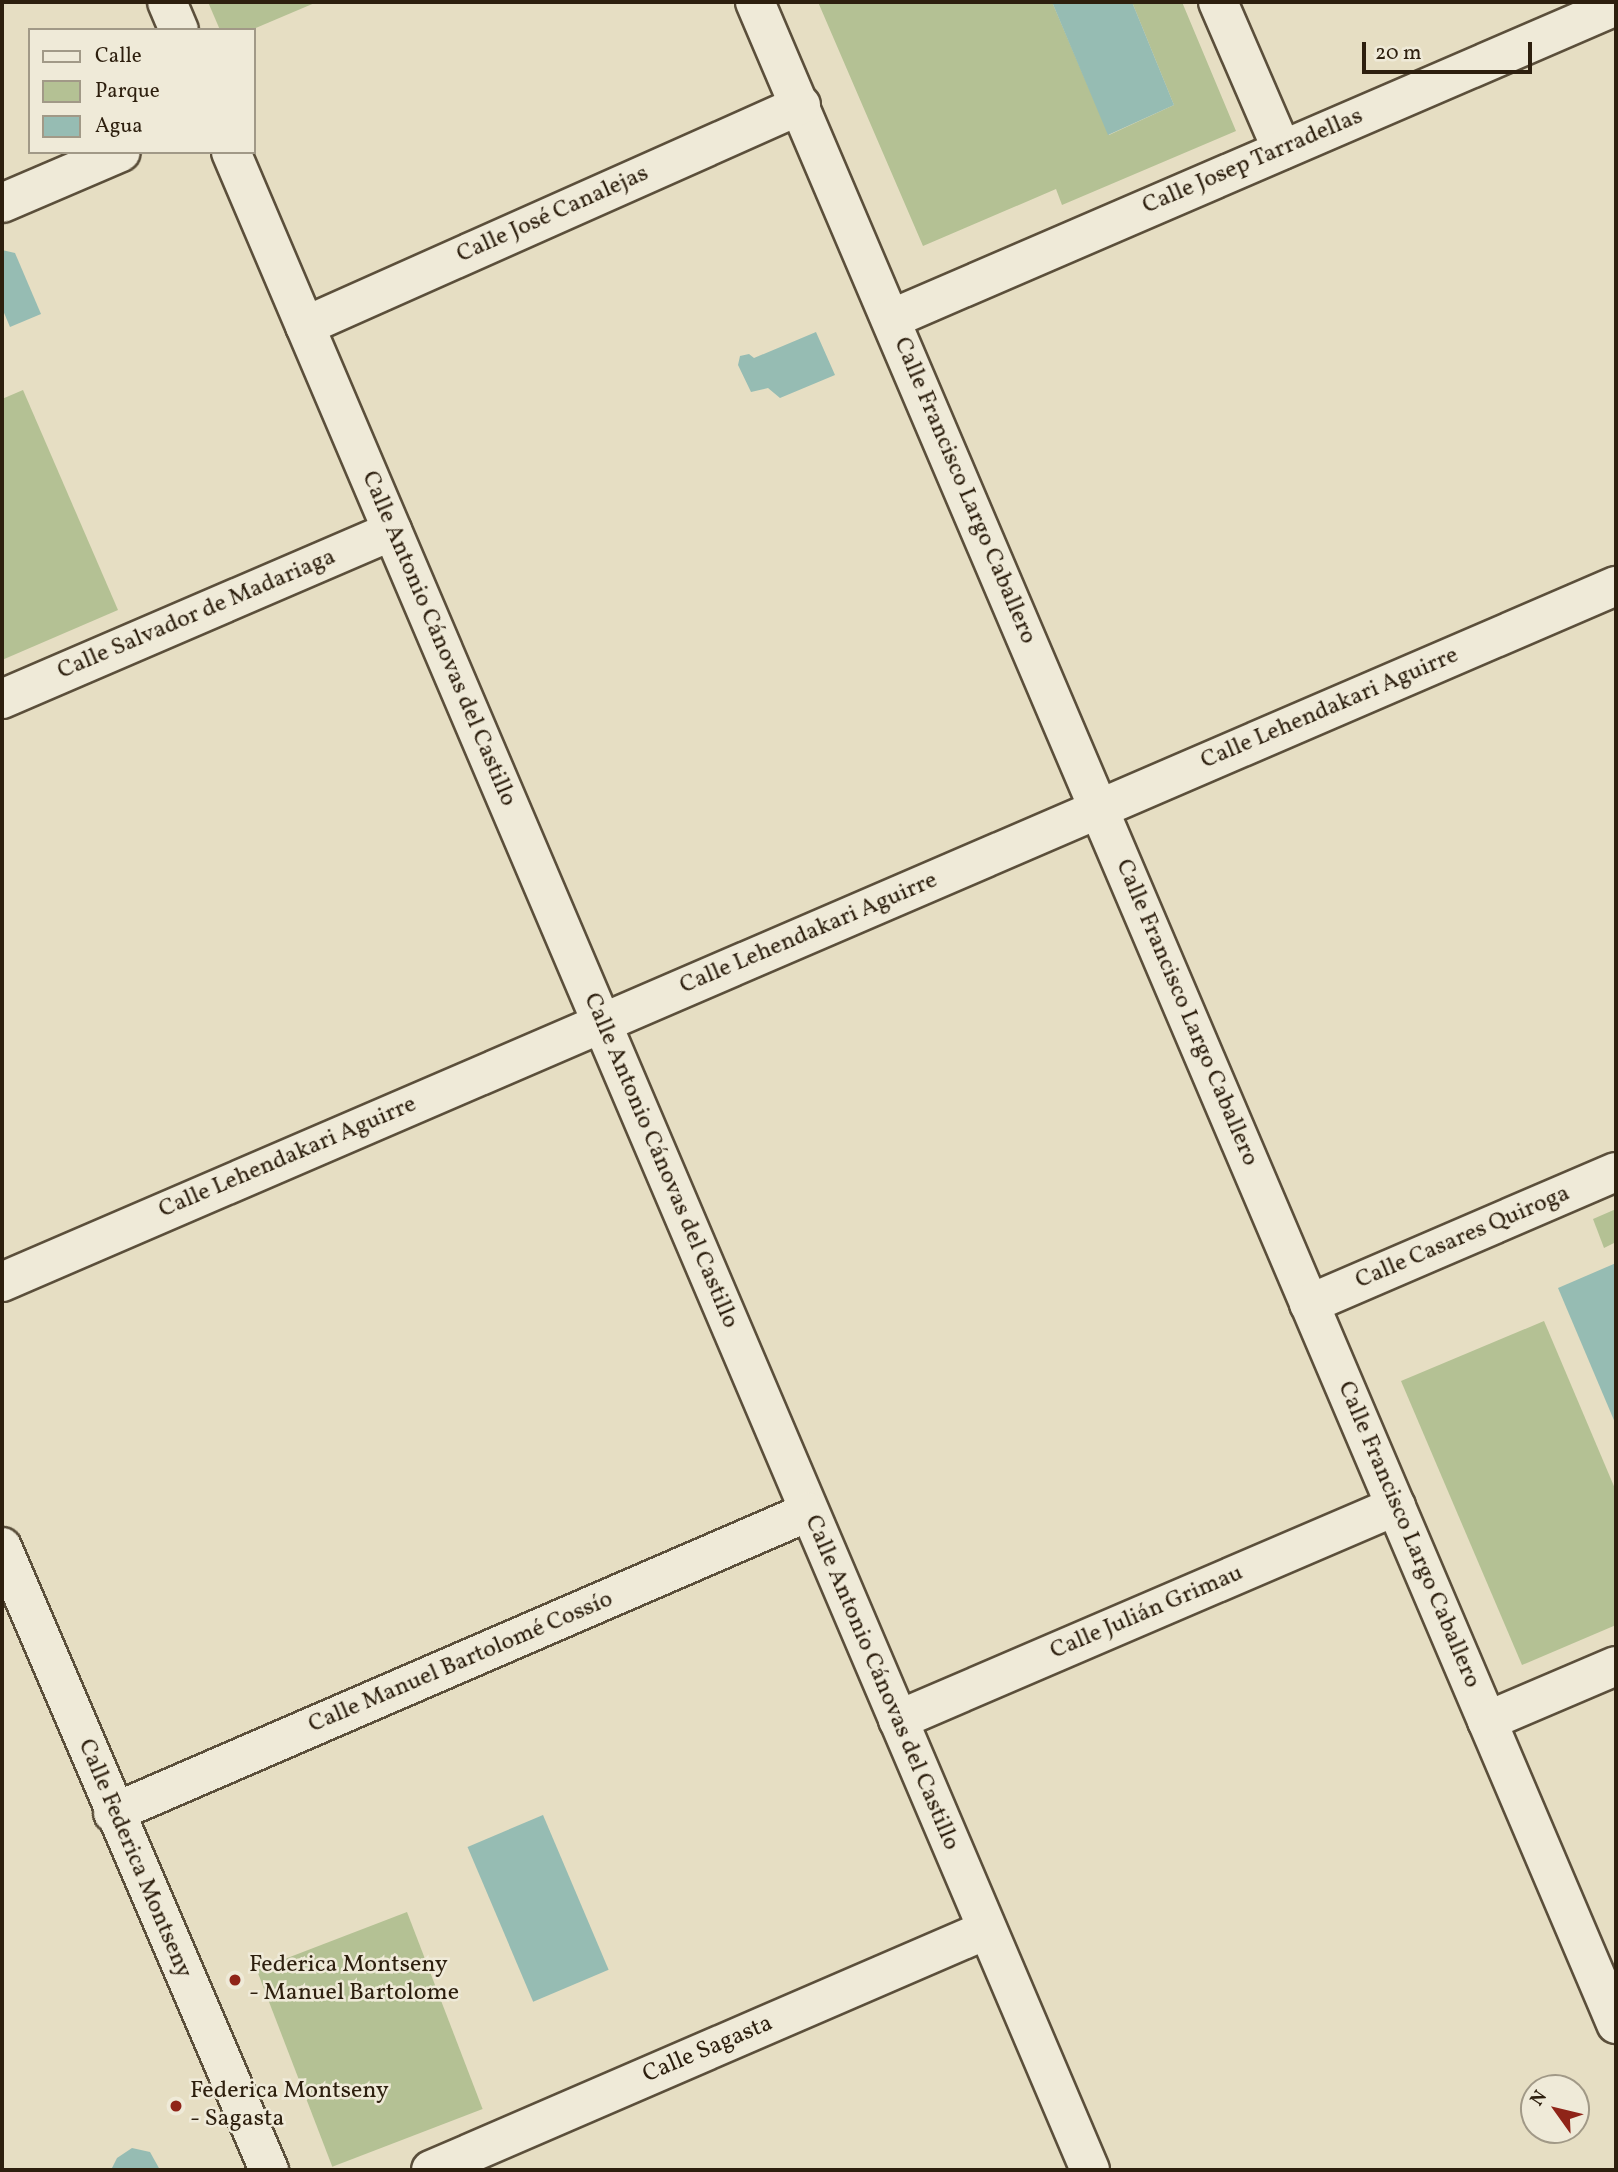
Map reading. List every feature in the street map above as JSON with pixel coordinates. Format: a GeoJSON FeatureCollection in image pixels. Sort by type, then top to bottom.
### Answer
{"type":"FeatureCollection","features":[{"type":"Feature","properties":{"kind":"street"},"geometry":{"type":"LineString","coordinates":[[167,2],[178,28]]}},
{"type":"Feature","properties":{"kind":"street","name":"Calle Francisco Largo Caballero"},"geometry":{"type":"LineString","coordinates":[[755,2],[1616,2024]]}},
{"type":"Feature","properties":{"kind":"street"},"geometry":{"type":"LineString","coordinates":[[1218,2],[1282,150]]}},
{"type":"Feature","properties":{"kind":"street","name":"Calle Josep Tarradellas"},"geometry":{"type":"LineString","coordinates":[[891,319],[1616,6]]}},
{"type":"Feature","properties":{"kind":"street","name":"Calle José Canalejas"},"geometry":{"type":"LineString","coordinates":[[305,326],[801,105]]}},
{"type":"Feature","properties":{"kind":"street"},"geometry":{"type":"LineString","coordinates":[[2,203],[116,154]]}},
{"type":"Feature","properties":{"kind":"street","name":"Calle Antonio Cánovas del Castillo"},"geometry":{"type":"LineString","coordinates":[[232,154],[1090,2170]]}},
{"type":"Feature","properties":{"kind":"street","name":"Calle Salvador de Madariaga"},"geometry":{"type":"LineString","coordinates":[[2,699],[392,531]]}},
{"type":"Feature","properties":{"kind":"street","name":"Calle Lehendakari Aguirre"},"geometry":{"type":"LineString","coordinates":[[2,1282],[1616,586]]}},
{"type":"Feature","properties":{"kind":"street","name":"Calle Casares Quiroga"},"geometry":{"type":"LineString","coordinates":[[1310,1304],[1616,1172]]}},
{"type":"Feature","properties":{"kind":"street","name":"Calle Julián Grimau"},"geometry":{"type":"LineString","coordinates":[[898,1720],[1396,1506]]}},
{"type":"Feature","properties":{"kind":"street","name":"Calle Manuel Bartolomé Cossío"},"geometry":{"type":"LineString","coordinates":[[113,1813],[808,1512]]}},
{"type":"Feature","properties":{"kind":"street","name":"Calle Federica Montseny"},"geometry":{"type":"LineString","coordinates":[[2,1547],[113,1813],[269,2170]]}},
{"type":"Feature","properties":{"kind":"street"},"geometry":{"type":"LineString","coordinates":[[1487,1721],[1616,1666]]}},
{"type":"Feature","properties":{"kind":"street","name":"Calle Sagasta"},"geometry":{"type":"LineString","coordinates":[[430,2170],[986,1930]]}},
{"type":"Feature","properties":{"kind":"green space"},"geometry":{"type":"Polygon","coordinates":[[[208,2],[317,2],[256,28],[219,28],[208,2]]]}},
{"type":"Feature","properties":{"kind":"green space"},"geometry":{"type":"Polygon","coordinates":[[[818,2],[1052,2],[1109,135],[1174,105],[1132,2],[1182,2],[1236,131],[1062,205],[1056,189],[923,246],[818,2]]]}},
{"type":"Feature","properties":{"kind":"green space"},"geometry":{"type":"Polygon","coordinates":[[[23,390],[118,610],[2,660],[2,399],[23,390]]]}},
{"type":"Feature","properties":{"kind":"green space"},"geometry":{"type":"Polygon","coordinates":[[[1616,1209],[1616,1242],[1604,1248],[1593,1219],[1616,1209]]]}},
{"type":"Feature","properties":{"kind":"green space"},"geometry":{"type":"Polygon","coordinates":[[[1544,1321],[1616,1491],[1616,1625],[1522,1665],[1401,1381],[1544,1321]]]}},
{"type":"Feature","properties":{"kind":"green space"},"geometry":{"type":"Polygon","coordinates":[[[407,1912],[483,2109],[332,2167],[257,1970],[407,1912]]]}},
{"type":"Feature","properties":{"kind":"water"},"geometry":{"type":"Polygon","coordinates":[[[1052,2],[1132,2],[1174,105],[1108,135],[1052,2]]]}},
{"type":"Feature","properties":{"kind":"water"},"geometry":{"type":"Polygon","coordinates":[[[2,250],[15,253],[41,314],[10,327],[2,308],[2,250]]]}},
{"type":"Feature","properties":{"kind":"water"},"geometry":{"type":"Polygon","coordinates":[[[816,332],[835,375],[780,398],[768,388],[751,392],[738,365],[740,356],[749,354],[754,358],[816,332]]]}},
{"type":"Feature","properties":{"kind":"water"},"geometry":{"type":"Polygon","coordinates":[[[1616,1263],[1616,1425],[1558,1288],[1616,1263]]]}},
{"type":"Feature","properties":{"kind":"water"},"geometry":{"type":"Polygon","coordinates":[[[543,1815],[609,1970],[533,2002],[468,1847],[543,1815]]]}},
{"type":"Feature","properties":{"kind":"water"},"geometry":{"type":"Polygon","coordinates":[[[132,2148],[150,2152],[160,2170],[111,2170],[117,2158],[132,2148]]]}},
{"type":"Feature","properties":{"kind":"place","name":"Federica Montseny - Manuel Bartolome"},"geometry":{"type":"Point","coordinates":[235,1980]}},
{"type":"Feature","properties":{"kind":"place","name":"Federica Montseny - Sagasta"},"geometry":{"type":"Point","coordinates":[176,2106]}}]}
